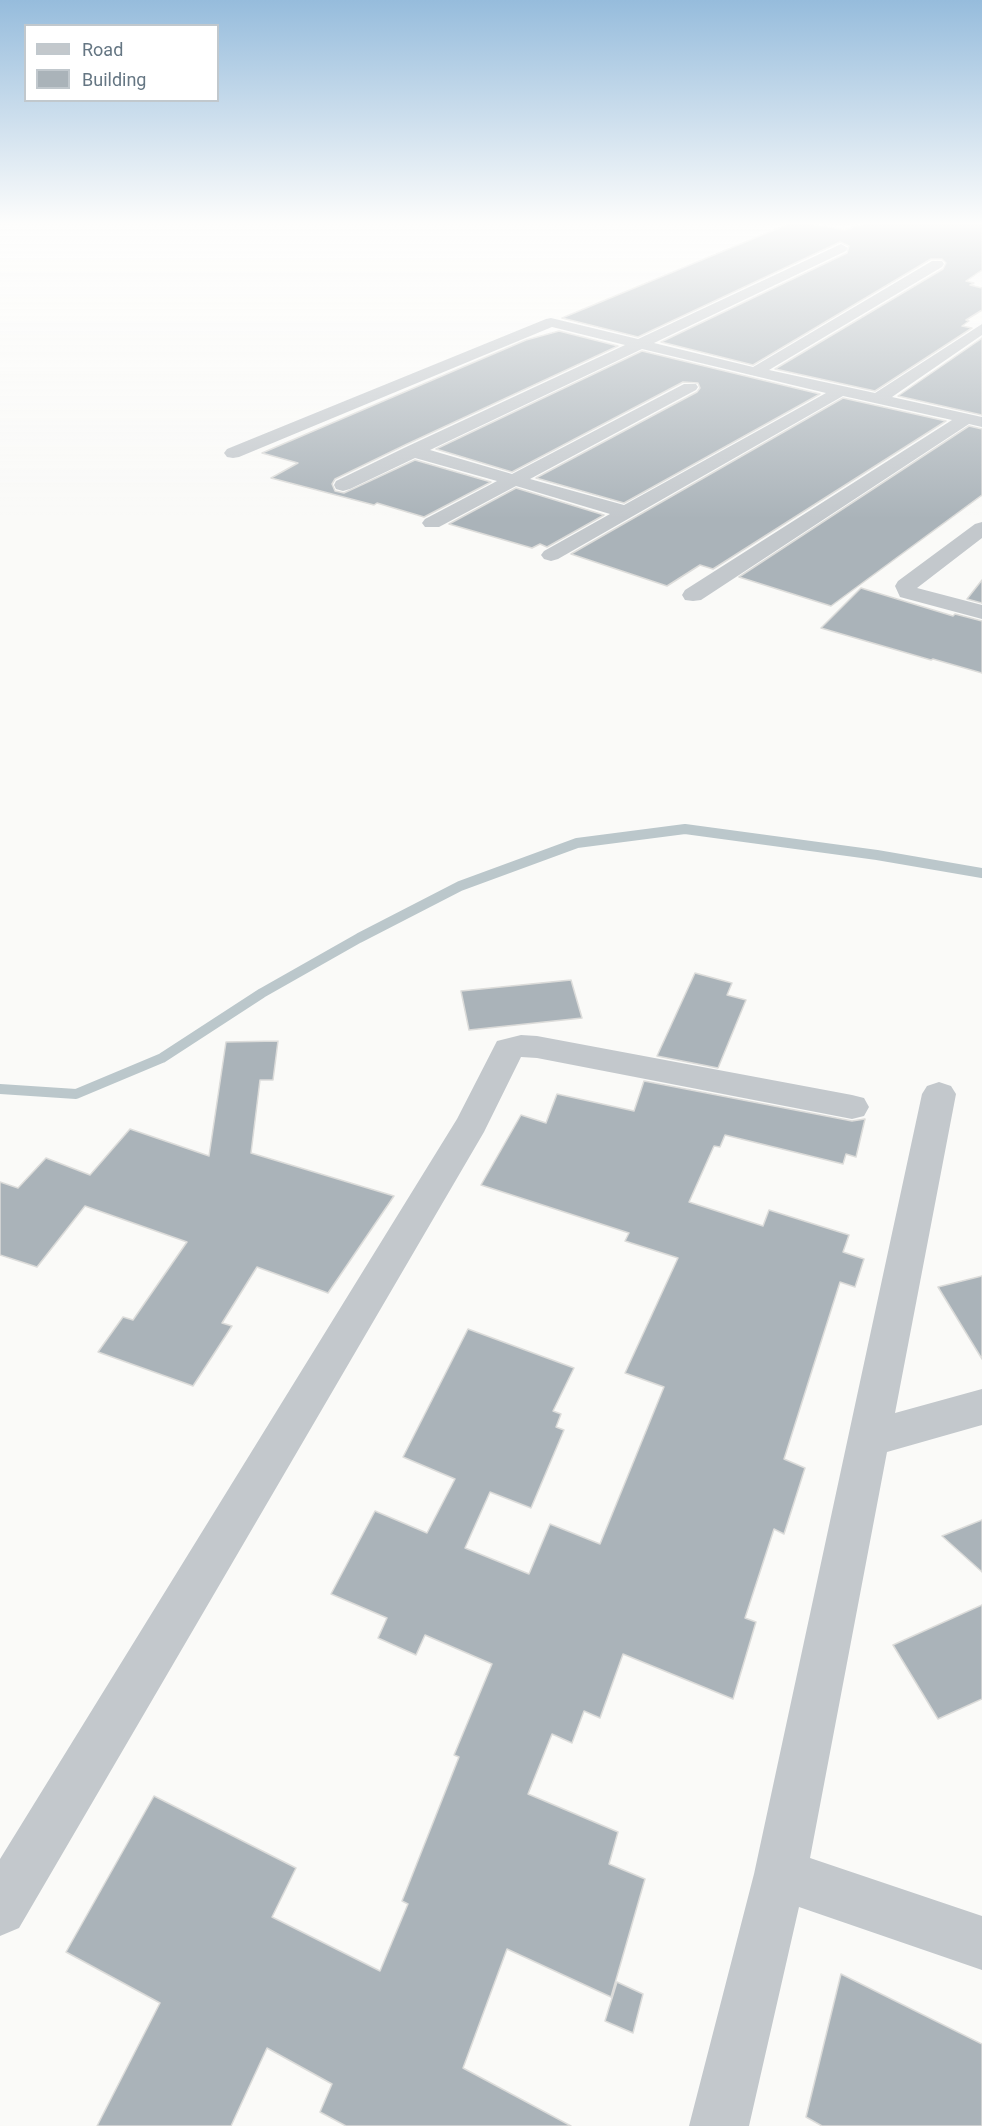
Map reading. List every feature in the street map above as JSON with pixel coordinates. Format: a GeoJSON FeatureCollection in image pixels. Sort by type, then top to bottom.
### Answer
{"type":"FeatureCollection","features":[{"type":"Feature","properties":{"kind":"street"},"geometry":{"type":"LineString","coordinates":[[343,485],[690,320]]}},
{"type":"Feature","properties":{"kind":"street"},"geometry":{"type":"LineString","coordinates":[[755,372],[843,320]]}},
{"type":"Feature","properties":{"kind":"street"},"geometry":{"type":"LineString","coordinates":[[233,453],[551,322],[755,372],[974,420]]}},
{"type":"Feature","properties":{"kind":"street"},"geometry":{"type":"LineString","coordinates":[[878,399],[982,328]]}},
{"type":"Feature","properties":{"kind":"street"},"geometry":{"type":"LineString","coordinates":[[432,524],[690,387]]}},
{"type":"Feature","properties":{"kind":"street"},"geometry":{"type":"LineString","coordinates":[[551,555],[841,391]]}},
{"type":"Feature","properties":{"kind":"street"},"geometry":{"type":"LineString","coordinates":[[693,595],[974,420]]}},
{"type":"Feature","properties":{"kind":"street"},"geometry":{"type":"LineString","coordinates":[[412,451],[626,512]]}},
{"type":"Feature","properties":{"kind":"street"},"geometry":{"type":"LineString","coordinates":[[982,528],[974,543],[906,586],[908,592],[919,596],[982,612]]}},
{"type":"Feature","properties":{"kind":"street"},"geometry":{"type":"LineString","coordinates":[[0,1909],[472,1123],[509,1049],[521,1046],[537,1047],[852,1107]]}},
{"type":"Feature","properties":{"kind":"street"},"geometry":{"type":"LineString","coordinates":[[719,2126],[780,1874],[939,1094]]}},
{"type":"Feature","properties":{"kind":"street"},"geometry":{"type":"LineString","coordinates":[[868,1439],[982,1407]]}},
{"type":"Feature","properties":{"kind":"street"},"geometry":{"type":"LineString","coordinates":[[780,1874],[982,1943]]}},
{"type":"Feature","properties":{"kind":"building"},"geometry":{"type":"Polygon","coordinates":[[[571,320],[674,320],[638,337],[571,320]]]}},
{"type":"Feature","properties":{"kind":"building"},"geometry":{"type":"Polygon","coordinates":[[[707,320],[828,320],[753,365],[661,342],[707,320]]]}},
{"type":"Feature","properties":{"kind":"building"},"geometry":{"type":"Polygon","coordinates":[[[857,320],[967,320],[969,321],[962,326],[972,328],[875,391],[775,369],[857,320]]]}},
{"type":"Feature","properties":{"kind":"building"},"geometry":{"type":"Polygon","coordinates":[[[559,331],[618,346],[405,445],[335,479],[332,484],[335,491],[344,493],[415,460],[491,482],[424,517],[377,503],[374,505],[271,478],[298,463],[262,453],[526,340],[559,331]]]}},
{"type":"Feature","properties":{"kind":"building"},"geometry":{"type":"Polygon","coordinates":[[[982,338],[982,415],[898,396],[982,338]]]}},
{"type":"Feature","properties":{"kind":"building"},"geometry":{"type":"Polygon","coordinates":[[[642,351],[820,394],[624,503],[536,478],[697,392],[700,388],[698,383],[683,382],[512,472],[436,449],[642,351]]]}},
{"type":"Feature","properties":{"kind":"building"},"geometry":{"type":"Polygon","coordinates":[[[843,398],[946,421],[713,569],[700,565],[667,586],[571,554],[843,398]]]}},
{"type":"Feature","properties":{"kind":"building"},"geometry":{"type":"Polygon","coordinates":[[[969,426],[982,429],[982,495],[831,606],[739,577],[969,426]]]}},
{"type":"Feature","properties":{"kind":"building"},"geometry":{"type":"Polygon","coordinates":[[[516,488],[604,515],[547,547],[540,544],[532,548],[449,524],[516,488]]]}},
{"type":"Feature","properties":{"kind":"building"},"geometry":{"type":"Polygon","coordinates":[[[982,580],[982,603],[967,599],[982,580]]]}},
{"type":"Feature","properties":{"kind":"building"},"geometry":{"type":"Polygon","coordinates":[[[861,588],[953,616],[955,614],[982,621],[982,673],[821,628],[861,588]]]}},
{"type":"Feature","properties":{"kind":"building"},"geometry":{"type":"Polygon","coordinates":[[[695,973],[732,983],[727,995],[746,1000],[718,1068],[657,1056],[695,973]]]}},
{"type":"Feature","properties":{"kind":"building"},"geometry":{"type":"Polygon","coordinates":[[[571,980],[582,1018],[469,1030],[461,991],[571,980]]]}},
{"type":"Feature","properties":{"kind":"building"},"geometry":{"type":"Polygon","coordinates":[[[278,1041],[273,1080],[260,1080],[251,1153],[394,1196],[328,1293],[257,1267],[222,1323],[232,1326],[193,1386],[98,1352],[123,1317],[133,1320],[187,1242],[85,1206],[37,1267],[0,1255],[0,1182],[18,1188],[46,1158],[90,1175],[130,1129],[209,1156],[226,1042],[278,1041]]]}},
{"type":"Feature","properties":{"kind":"building"},"geometry":{"type":"Polygon","coordinates":[[[644,1081],[852,1121],[865,1119],[856,1157],[846,1154],[843,1164],[725,1135],[720,1147],[714,1146],[689,1202],[763,1226],[769,1210],[849,1235],[843,1252],[864,1259],[855,1287],[840,1282],[784,1459],[805,1468],[784,1534],[774,1529],[745,1618],[756,1622],[733,1699],[623,1654],[600,1718],[584,1711],[572,1743],[552,1734],[528,1794],[618,1832],[609,1864],[645,1879],[611,1997],[507,1949],[463,2068],[571,2126],[346,2126],[320,2112],[332,2084],[267,2048],[231,2126],[97,2126],[160,2003],[66,1952],[154,1796],[296,1868],[272,1917],[380,1971],[408,1904],[402,1901],[459,1757],[454,1755],[492,1664],[425,1635],[416,1655],[378,1638],[387,1618],[331,1594],[375,1511],[427,1533],[455,1479],[403,1457],[468,1329],[574,1368],[553,1411],[561,1414],[556,1427],[564,1430],[531,1508],[490,1492],[465,1548],[529,1574],[550,1524],[600,1544],[664,1387],[625,1373],[678,1258],[625,1241],[629,1233],[481,1185],[521,1115],[546,1123],[557,1094],[634,1111],[644,1081]]]}},
{"type":"Feature","properties":{"kind":"building"},"geometry":{"type":"Polygon","coordinates":[[[982,1276],[982,1359],[938,1287],[982,1276]]]}},
{"type":"Feature","properties":{"kind":"building"},"geometry":{"type":"Polygon","coordinates":[[[982,1520],[982,1572],[942,1536],[982,1520]]]}},
{"type":"Feature","properties":{"kind":"building"},"geometry":{"type":"Polygon","coordinates":[[[982,1605],[982,1699],[938,1719],[893,1645],[982,1605]]]}},
{"type":"Feature","properties":{"kind":"building"},"geometry":{"type":"Polygon","coordinates":[[[841,1974],[982,2044],[982,2126],[822,2126],[806,2117],[841,1974]]]}},
{"type":"Feature","properties":{"kind":"building"},"geometry":{"type":"Polygon","coordinates":[[[617,1982],[643,1994],[633,2033],[605,2021],[617,1982]]]}},
{"type":"Feature","properties":{"kind":"waterway"},"geometry":{"type":"LineString","coordinates":[[0,1089],[76,1094],[162,1058],[262,993],[359,938],[460,886],[577,843],[685,829],[877,855],[982,873]]}}]}
